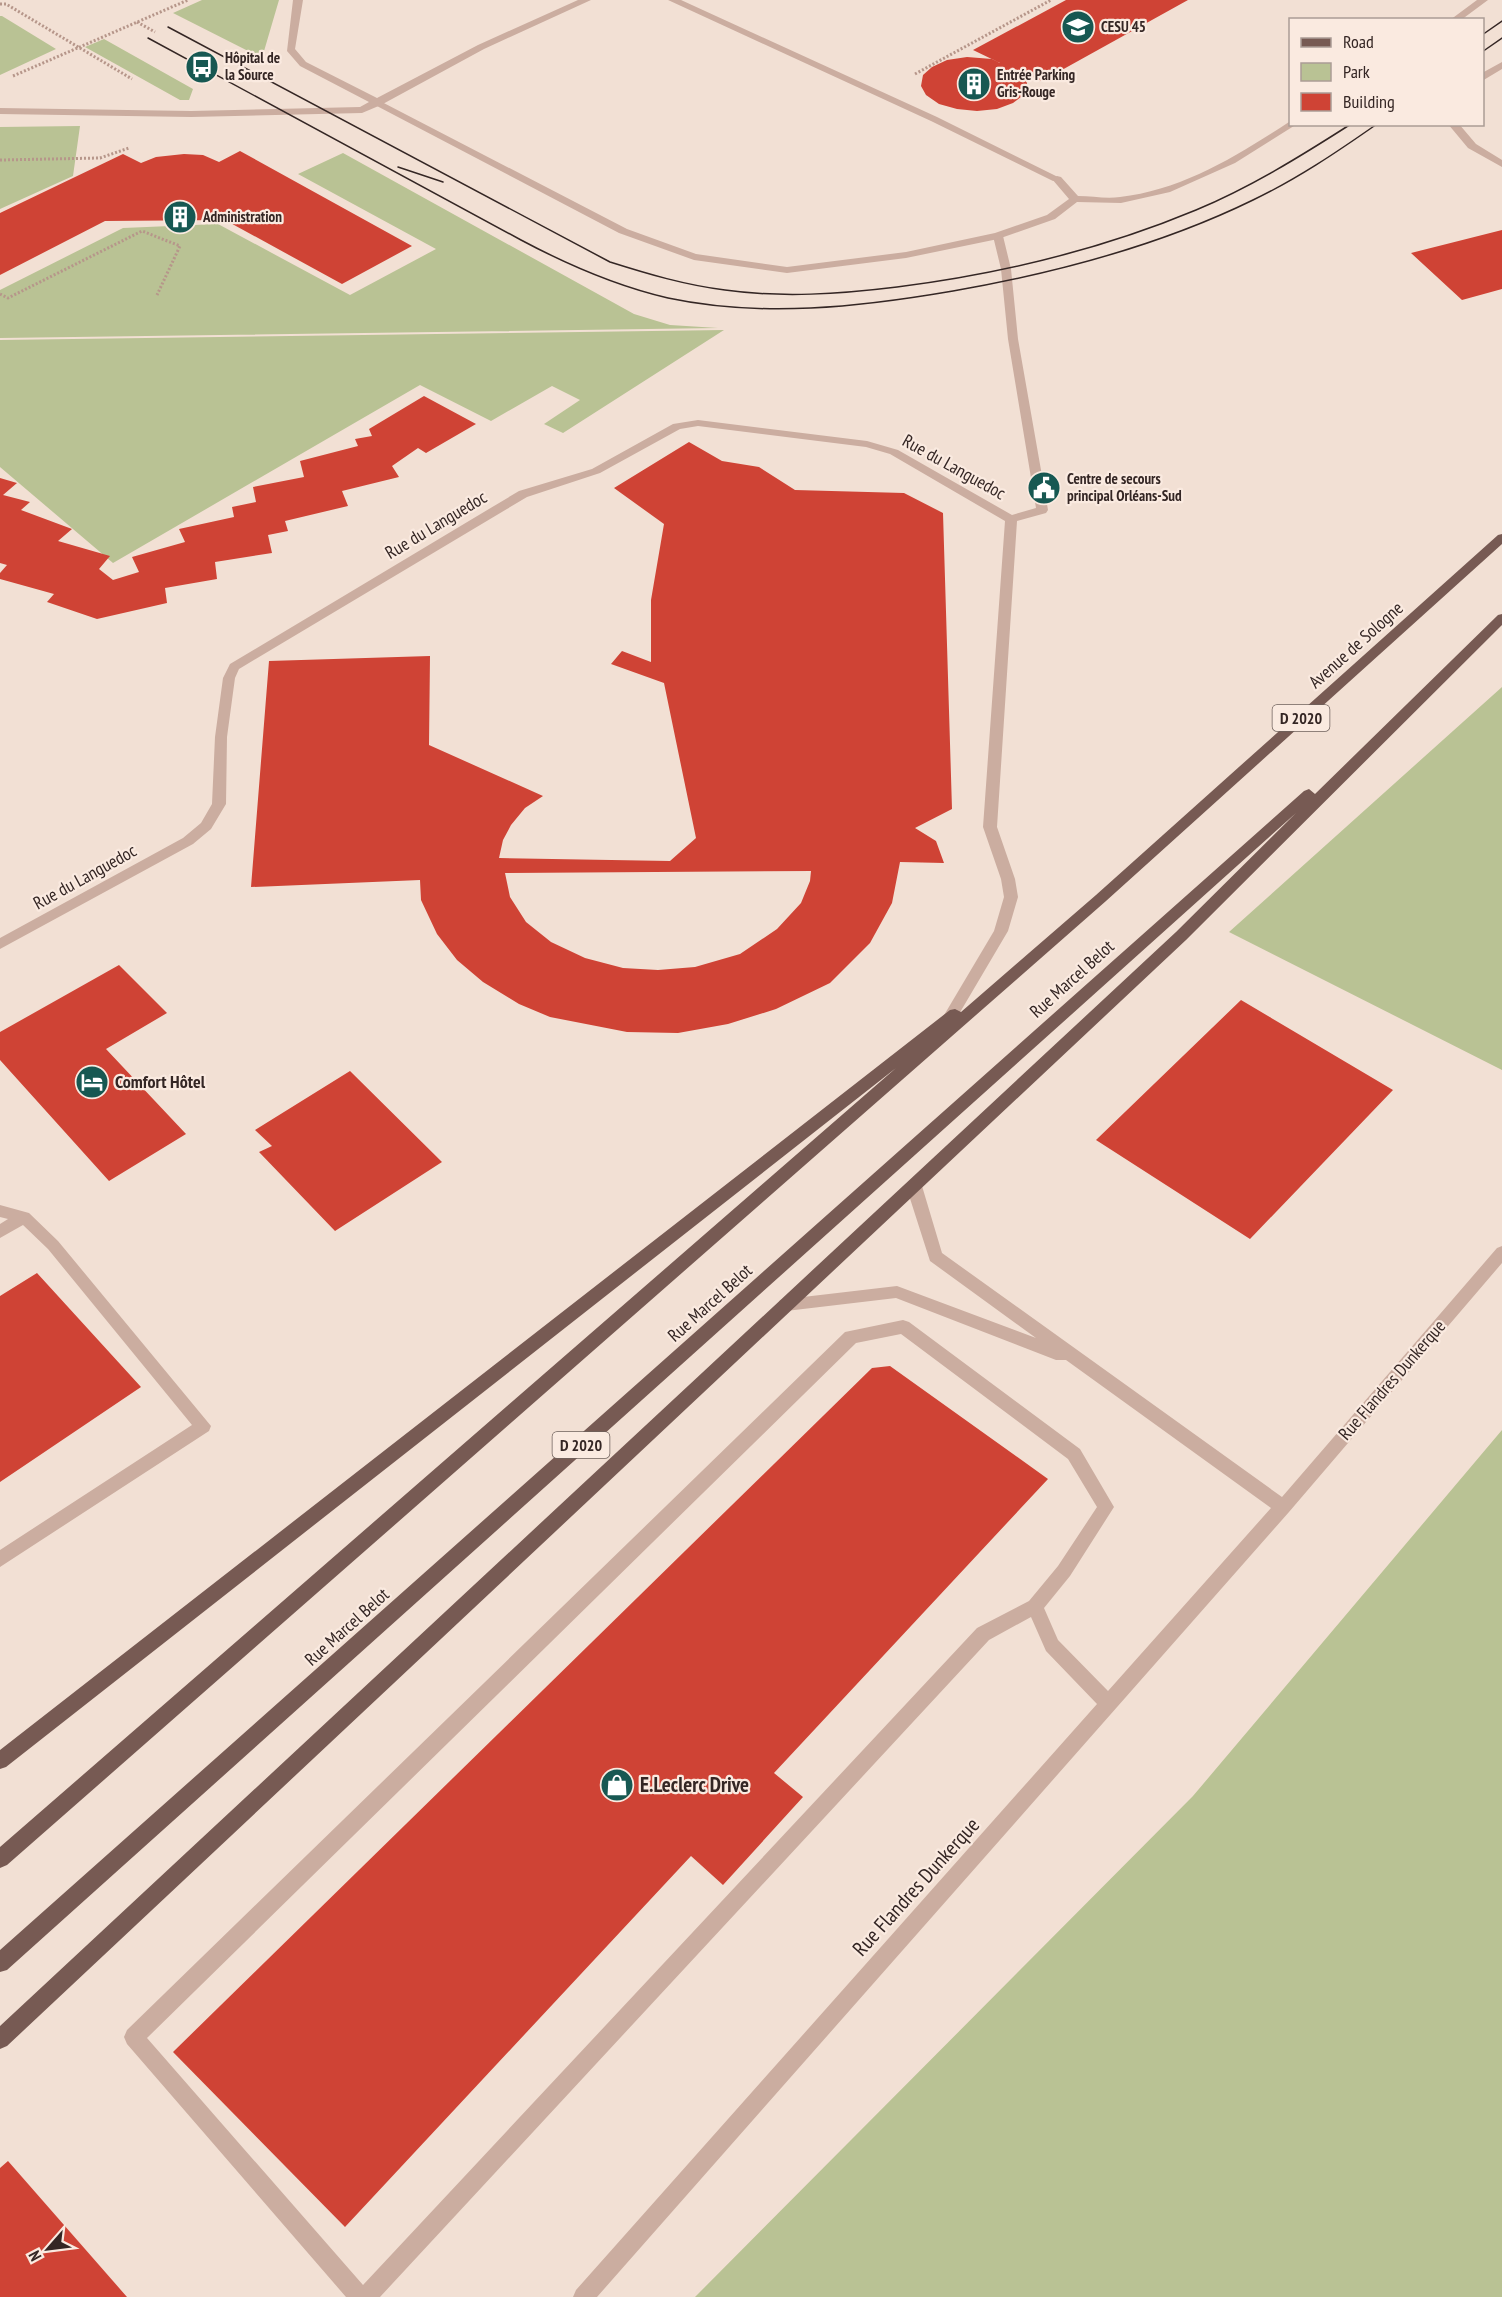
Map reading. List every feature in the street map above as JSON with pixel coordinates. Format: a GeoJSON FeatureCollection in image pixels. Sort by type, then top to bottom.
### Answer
{"type":"FeatureCollection","features":[{"type":"Feature","properties":{"kind":"main road","name":"Avenue de Sologne"},"geometry":{"type":"LineString","coordinates":[[1101,898],[1502,538]]}},
{"type":"Feature","properties":{"kind":"main road","name":"D 2020"},"geometry":{"type":"LineString","coordinates":[[1445,672],[1502,618]]}},
{"type":"Feature","properties":{"kind":"main road"},"geometry":{"type":"LineString","coordinates":[[0,2038],[1181,936],[1445,672]]}},
{"type":"Feature","properties":{"kind":"main road","name":"Rue Marcel Belot"},"geometry":{"type":"LineString","coordinates":[[0,1963],[1445,672]]}},
{"type":"Feature","properties":{"kind":"main road"},"geometry":{"type":"LineString","coordinates":[[0,1761],[551,1332],[1101,898]]}},
{"type":"Feature","properties":{"kind":"main road","name":"D 2020"},"geometry":{"type":"LineString","coordinates":[[0,1859],[1101,898]]}},
{"type":"Feature","properties":{"kind":"street"},"geometry":{"type":"LineString","coordinates":[[298,0],[290,49],[303,64],[623,231],[694,257],[787,270],[906,255],[998,236],[1051,217],[1075,199],[1119,201],[1142,197],[1171,187],[1246,154],[1289,126]]}},
{"type":"Feature","properties":{"kind":"street"},"geometry":{"type":"LineString","coordinates":[[0,111],[166,113],[352,111],[378,103],[481,47],[586,0]]}},
{"type":"Feature","properties":{"kind":"street"},"geometry":{"type":"LineString","coordinates":[[673,0],[964,133],[1057,179],[1075,199]]}},
{"type":"Feature","properties":{"kind":"street"},"geometry":{"type":"LineString","coordinates":[[1457,18],[1483,0]]}},
{"type":"Feature","properties":{"kind":"street"},"geometry":{"type":"LineString","coordinates":[[1484,77],[1502,65]]}},
{"type":"Feature","properties":{"kind":"street"},"geometry":{"type":"LineString","coordinates":[[1455,126],[1472,146],[1502,164]]}},
{"type":"Feature","properties":{"kind":"street","name":"Rue du Languedoc"},"geometry":{"type":"LineString","coordinates":[[0,944],[188,841],[206,826],[219,804],[221,737],[229,678],[234,667],[523,494],[596,471],[677,426],[698,423],[867,444],[894,452],[1011,519],[1042,510],[1013,339],[1006,269],[998,236]]}},
{"type":"Feature","properties":{"kind":"street"},"geometry":{"type":"LineString","coordinates":[[933,1045],[1002,931],[1011,897],[1008,879],[990,827],[1011,519]]}},
{"type":"Feature","properties":{"kind":"street"},"geometry":{"type":"LineString","coordinates":[[914,1186],[935,1257],[1283,1507]]}},
{"type":"Feature","properties":{"kind":"street"},"geometry":{"type":"LineString","coordinates":[[0,1211],[24,1217],[53,1245],[203,1426],[0,1559]]}},
{"type":"Feature","properties":{"kind":"street"},"geometry":{"type":"LineString","coordinates":[[0,1232],[24,1217]]}},
{"type":"Feature","properties":{"kind":"street","name":"Rue Flandres Dunkerque"},"geometry":{"type":"LineString","coordinates":[[583,2297],[1283,1507],[1502,1252]]}},
{"type":"Feature","properties":{"kind":"street"},"geometry":{"type":"LineString","coordinates":[[786,1305],[897,1292],[989,1325],[1087,1365]]}},
{"type":"Feature","properties":{"kind":"street"},"geometry":{"type":"LineString","coordinates":[[360,2297],[134,2037],[851,1337],[903,1327],[1074,1454],[1106,1507],[1064,1571],[1035,1606],[984,1634],[366,2297]]}},
{"type":"Feature","properties":{"kind":"street"},"geometry":{"type":"LineString","coordinates":[[1035,1606],[1052,1646],[1109,1704]]}},
{"type":"Feature","properties":{"kind":"path"},"geometry":{"type":"LineString","coordinates":[[10,78],[188,0]]}},
{"type":"Feature","properties":{"kind":"path"},"geometry":{"type":"LineString","coordinates":[[910,78],[1051,0]]}},
{"type":"Feature","properties":{"kind":"path"},"geometry":{"type":"LineString","coordinates":[[0,4],[6,4],[146,88],[166,113]]}},
{"type":"Feature","properties":{"kind":"path"},"geometry":{"type":"LineString","coordinates":[[136,22],[155,32]]}},
{"type":"Feature","properties":{"kind":"path"},"geometry":{"type":"LineString","coordinates":[[0,160],[100,158],[131,147]]}},
{"type":"Feature","properties":{"kind":"path"},"geometry":{"type":"LineString","coordinates":[[0,294],[8,298],[142,231],[180,246],[157,295]]}},
{"type":"Feature","properties":{"kind":"green space"},"geometry":{"type":"Polygon","coordinates":[[[202,0],[279,0],[262,58],[173,13],[202,0]]]}},
{"type":"Feature","properties":{"kind":"green space"},"geometry":{"type":"Polygon","coordinates":[[[0,16],[2,16],[56,49],[0,75],[0,16]]]}},
{"type":"Feature","properties":{"kind":"green space"},"geometry":{"type":"Polygon","coordinates":[[[104,39],[193,89],[189,100],[180,100],[85,47],[104,39]]]}},
{"type":"Feature","properties":{"kind":"green space"},"geometry":{"type":"Polygon","coordinates":[[[80,126],[73,176],[0,209],[0,127],[80,126]]]}},
{"type":"Feature","properties":{"kind":"green space"},"geometry":{"type":"Polygon","coordinates":[[[343,153],[634,314],[670,325],[718,328],[0,338],[0,290],[123,228],[218,224],[350,295],[436,249],[298,174],[343,153]]]}},
{"type":"Feature","properties":{"kind":"green space"},"geometry":{"type":"Polygon","coordinates":[[[724,330],[563,433],[544,424],[580,400],[552,386],[491,421],[420,385],[113,563],[0,467],[0,340],[724,330]]]}},
{"type":"Feature","properties":{"kind":"green space"},"geometry":{"type":"Polygon","coordinates":[[[1502,687],[1502,1070],[1229,932],[1502,687]]]}},
{"type":"Feature","properties":{"kind":"green space"},"geometry":{"type":"Polygon","coordinates":[[[1502,1430],[1502,2297],[695,2297],[1193,1796],[1502,1430]]]}},
{"type":"Feature","properties":{"kind":"building","name":"CESU 45"},"geometry":{"type":"Polygon","coordinates":[[[1066,0],[1188,0],[1042,81],[1010,67],[1021,73],[1027,83],[1025,94],[1013,103],[997,109],[977,111],[939,104],[926,95],[921,86],[923,75],[932,67],[947,60],[967,57],[992,59],[973,50],[1066,0]]]}},
{"type":"Feature","properties":{"kind":"building","name":"Administration"},"geometry":{"type":"Polygon","coordinates":[[[240,151],[412,246],[342,284],[225,220],[105,221],[0,275],[0,213],[123,154],[141,163],[156,157],[184,154],[203,155],[219,162],[240,151]]]}},
{"type":"Feature","properties":{"kind":"building"},"geometry":{"type":"Polygon","coordinates":[[[1502,230],[1502,289],[1462,300],[1411,253],[1502,230]]]}},
{"type":"Feature","properties":{"kind":"building"},"geometry":{"type":"Polygon","coordinates":[[[424,396],[476,424],[426,453],[418,448],[392,466],[399,477],[342,491],[348,506],[285,521],[288,531],[268,535],[272,553],[215,562],[217,579],[165,588],[167,603],[97,619],[47,602],[54,594],[0,579],[0,573],[7,565],[0,563],[0,478],[17,483],[3,495],[30,502],[21,510],[72,529],[58,541],[110,556],[99,569],[113,580],[139,572],[132,557],[185,542],[179,529],[234,517],[232,507],[256,502],[253,487],[304,477],[300,461],[358,446],[355,439],[372,436],[369,429],[424,396]]]}},
{"type":"Feature","properties":{"kind":"building"},"geometry":{"type":"Polygon","coordinates":[[[689,442],[722,461],[759,467],[795,490],[904,493],[943,513],[952,809],[915,828],[936,841],[944,863],[900,862],[892,903],[870,943],[830,983],[776,1009],[728,1024],[678,1033],[627,1032],[550,1017],[519,1004],[483,982],[457,960],[437,934],[421,900],[420,880],[251,887],[269,661],[430,656],[429,745],[543,796],[525,808],[511,825],[503,840],[499,858],[670,861],[696,838],[664,683],[611,664],[622,651],[651,662],[651,600],[664,524],[614,488],[689,442]],[[811,871],[505,873],[510,897],[526,922],[551,942],[585,958],[623,968],[658,970],[695,967],[740,954],[777,929],[801,903],[810,881],[811,871]]]}},
{"type":"Feature","properties":{"kind":"building"},"geometry":{"type":"Polygon","coordinates":[[[119,965],[167,1013],[106,1049],[186,1134],[109,1181],[0,1060],[0,1032],[119,965]]]}},
{"type":"Feature","properties":{"kind":"building"},"geometry":{"type":"Polygon","coordinates":[[[1241,1000],[1393,1090],[1250,1239],[1096,1140],[1241,1000]]]}},
{"type":"Feature","properties":{"kind":"building"},"geometry":{"type":"Polygon","coordinates":[[[350,1071],[442,1162],[335,1231],[259,1152],[272,1146],[255,1130],[350,1071]]]}},
{"type":"Feature","properties":{"kind":"building"},"geometry":{"type":"Polygon","coordinates":[[[37,1273],[141,1387],[0,1482],[0,1296],[37,1273]]]}},
{"type":"Feature","properties":{"kind":"building","name":"E.Leclerc Drive"},"geometry":{"type":"Polygon","coordinates":[[[890,1366],[1048,1479],[774,1773],[803,1797],[723,1885],[691,1856],[345,2227],[173,2052],[872,1368],[890,1366]]]}},
{"type":"Feature","properties":{"kind":"building"},"geometry":{"type":"Polygon","coordinates":[[[8,2161],[127,2297],[0,2297],[0,2168],[8,2161]]]}},
{"type":"Feature","properties":{"kind":"tram line"},"geometry":{"type":"LineString","coordinates":[[1484,34],[1502,21]]}},
{"type":"Feature","properties":{"kind":"tram line"},"geometry":{"type":"LineString","coordinates":[[168,27],[610,262],[710,288],[768,294],[854,292],[935,282],[1049,259],[1086,249],[1160,224],[1216,201],[1275,170],[1348,126]]}},
{"type":"Feature","properties":{"kind":"tram line"},"geometry":{"type":"LineString","coordinates":[[148,38],[556,258],[611,281],[668,298],[739,308],[847,306],[918,297],[1030,276],[1106,256],[1181,231],[1253,200],[1316,165],[1374,126]]}},
{"type":"Feature","properties":{"kind":"tram line"},"geometry":{"type":"LineString","coordinates":[[1484,51],[1502,38]]}},
{"type":"Feature","properties":{"kind":"tram line"},"geometry":{"type":"LineString","coordinates":[[398,167],[443,182]]}},
{"type":"Feature","properties":{"kind":"place","name":"CESU 45"},"geometry":{"type":"Point","coordinates":[1078,27]}},
{"type":"Feature","properties":{"kind":"place","name":"Hôpital de la Source"},"geometry":{"type":"Point","coordinates":[202,67]}},
{"type":"Feature","properties":{"kind":"place","name":"Entrée Parking Gris-Rouge"},"geometry":{"type":"Point","coordinates":[974,84]}},
{"type":"Feature","properties":{"kind":"place","name":"Administration"},"geometry":{"type":"Point","coordinates":[180,217]}},
{"type":"Feature","properties":{"kind":"place","name":"Centre de secours principal Orléans-Sud"},"geometry":{"type":"Point","coordinates":[1044,488]}},
{"type":"Feature","properties":{"kind":"place","name":"Comfort Hôtel"},"geometry":{"type":"Point","coordinates":[92,1082]}},
{"type":"Feature","properties":{"kind":"place","name":"E.Leclerc Drive"},"geometry":{"type":"Point","coordinates":[617,1785]}}]}
